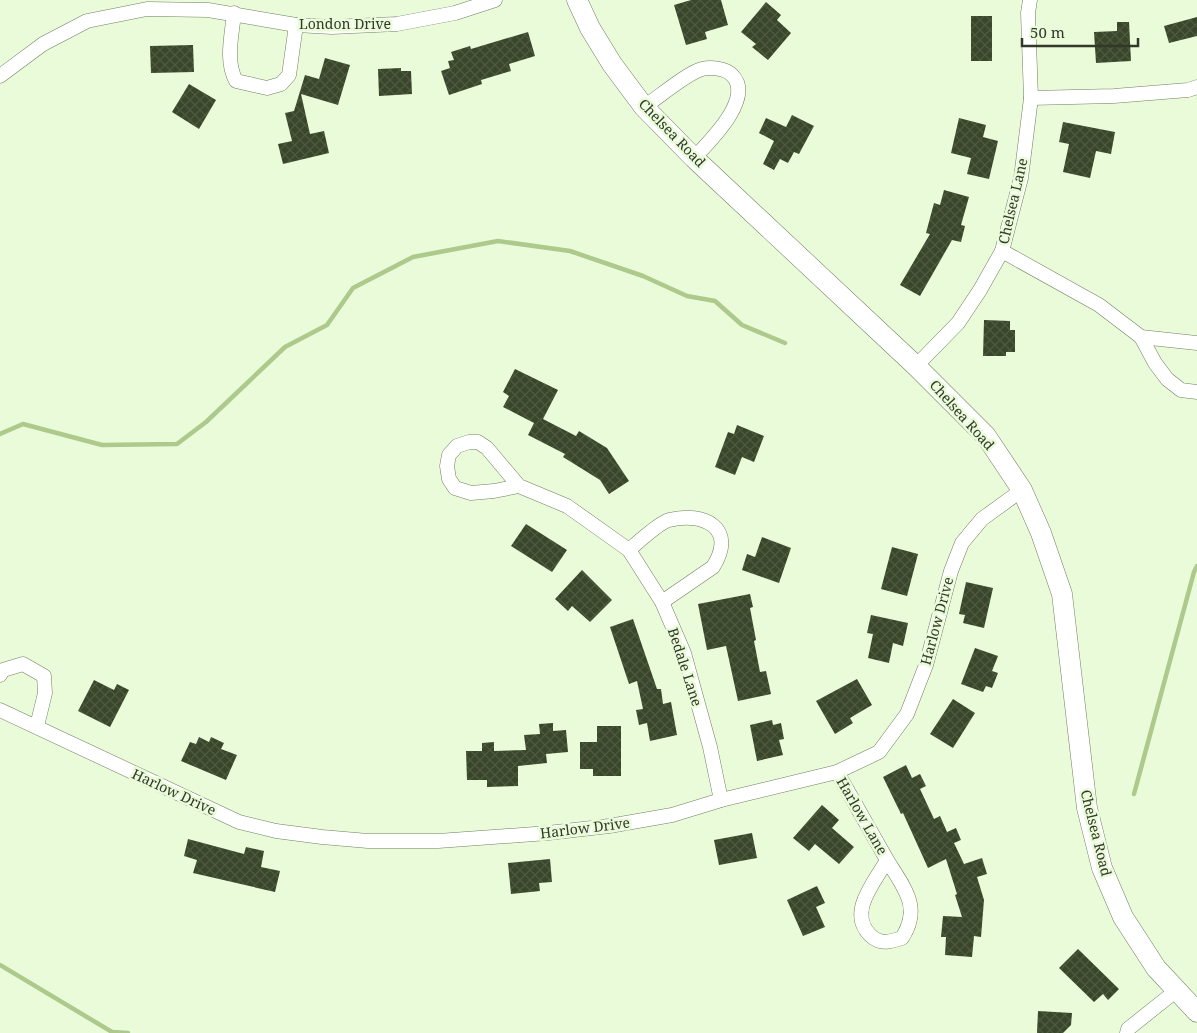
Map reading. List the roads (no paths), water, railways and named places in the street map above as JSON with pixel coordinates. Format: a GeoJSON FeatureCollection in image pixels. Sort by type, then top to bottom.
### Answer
{"type":"FeatureCollection","features":[{"type":"Feature","properties":{"kind":"street","name":"London Drive"},"geometry":{"type":"LineString","coordinates":[[0,76],[43,44],[88,21],[147,9],[208,10],[296,25],[332,27],[398,24],[455,13],[495,0]]}},
{"type":"Feature","properties":{"kind":"street","name":"Chelsea Road"},"geometry":{"type":"LineString","coordinates":[[577,0],[590,28],[612,64],[644,107],[694,158],[916,366],[986,436],[1022,490],[1041,533],[1062,594],[1087,808],[1102,868],[1123,917],[1156,968],[1197,1012]]}},
{"type":"Feature","properties":{"kind":"street","name":"Chelsea Lane"},"geometry":{"type":"LineString","coordinates":[[916,366],[958,323],[980,290],[1002,251],[1021,178],[1030,98],[1028,13],[1030,0]]}},
{"type":"Feature","properties":{"kind":"street"},"geometry":{"type":"LineString","coordinates":[[234,13],[230,62],[231,72],[236,81],[268,88],[281,84],[289,75],[296,25]]}},
{"type":"Feature","properties":{"kind":"street"},"geometry":{"type":"LineString","coordinates":[[644,107],[701,70],[716,68],[731,74],[737,84],[738,97],[726,122],[694,158]]}},
{"type":"Feature","properties":{"kind":"street"},"geometry":{"type":"LineString","coordinates":[[1030,98],[1114,96],[1188,90],[1197,87]]}},
{"type":"Feature","properties":{"kind":"street"},"geometry":{"type":"LineString","coordinates":[[1002,251],[1099,305],[1141,338],[1167,380],[1182,390],[1197,392]]}},
{"type":"Feature","properties":{"kind":"street"},"geometry":{"type":"LineString","coordinates":[[1141,338],[1197,343]]}},
{"type":"Feature","properties":{"kind":"street","name":"Bedale Lane"},"geometry":{"type":"LineString","coordinates":[[520,486],[471,493],[455,488],[449,480],[447,466],[449,455],[457,446],[469,442],[478,442],[487,448],[520,486],[567,506],[629,550],[662,602],[684,653],[710,747],[721,800]]}},
{"type":"Feature","properties":{"kind":"street","name":"Harlow Drive"},"geometry":{"type":"LineString","coordinates":[[0,710],[239,822],[276,831],[322,838],[368,841],[438,841],[548,833],[609,826],[672,815],[721,800],[837,772],[879,752],[908,714],[926,666],[936,622],[951,571],[962,544],[982,519],[1022,490]]}},
{"type":"Feature","properties":{"kind":"street"},"geometry":{"type":"LineString","coordinates":[[629,550],[667,520],[694,518],[706,521],[717,528],[721,538],[721,548],[719,559],[714,567],[662,602]]}},
{"type":"Feature","properties":{"kind":"street"},"geometry":{"type":"LineString","coordinates":[[0,676],[3,670],[23,664],[44,676],[45,693],[37,726]]}},
{"type":"Feature","properties":{"kind":"street","name":"Harlow Lane"},"geometry":{"type":"LineString","coordinates":[[837,772],[908,894],[912,908],[909,927],[902,938],[885,943],[874,939],[864,930],[860,917],[862,903],[887,860]]}},
{"type":"Feature","properties":{"kind":"street"},"geometry":{"type":"LineString","coordinates":[[1127,1033],[1128,1029],[1177,990]]}},
{"type":"Feature","properties":{"kind":"waterway"},"geometry":{"type":"LineString","coordinates":[[0,434],[23,424],[102,445],[177,444],[206,422],[285,347],[327,325],[353,288],[413,257],[498,241],[570,251],[643,276],[687,296],[715,301],[742,325],[785,343]]}},
{"type":"Feature","properties":{"kind":"waterway"},"geometry":{"type":"LineString","coordinates":[[1134,794],[1197,566]]}},
{"type":"Feature","properties":{"kind":"waterway"},"geometry":{"type":"LineString","coordinates":[[0,965],[112,1032],[128,1033]]}}]}
